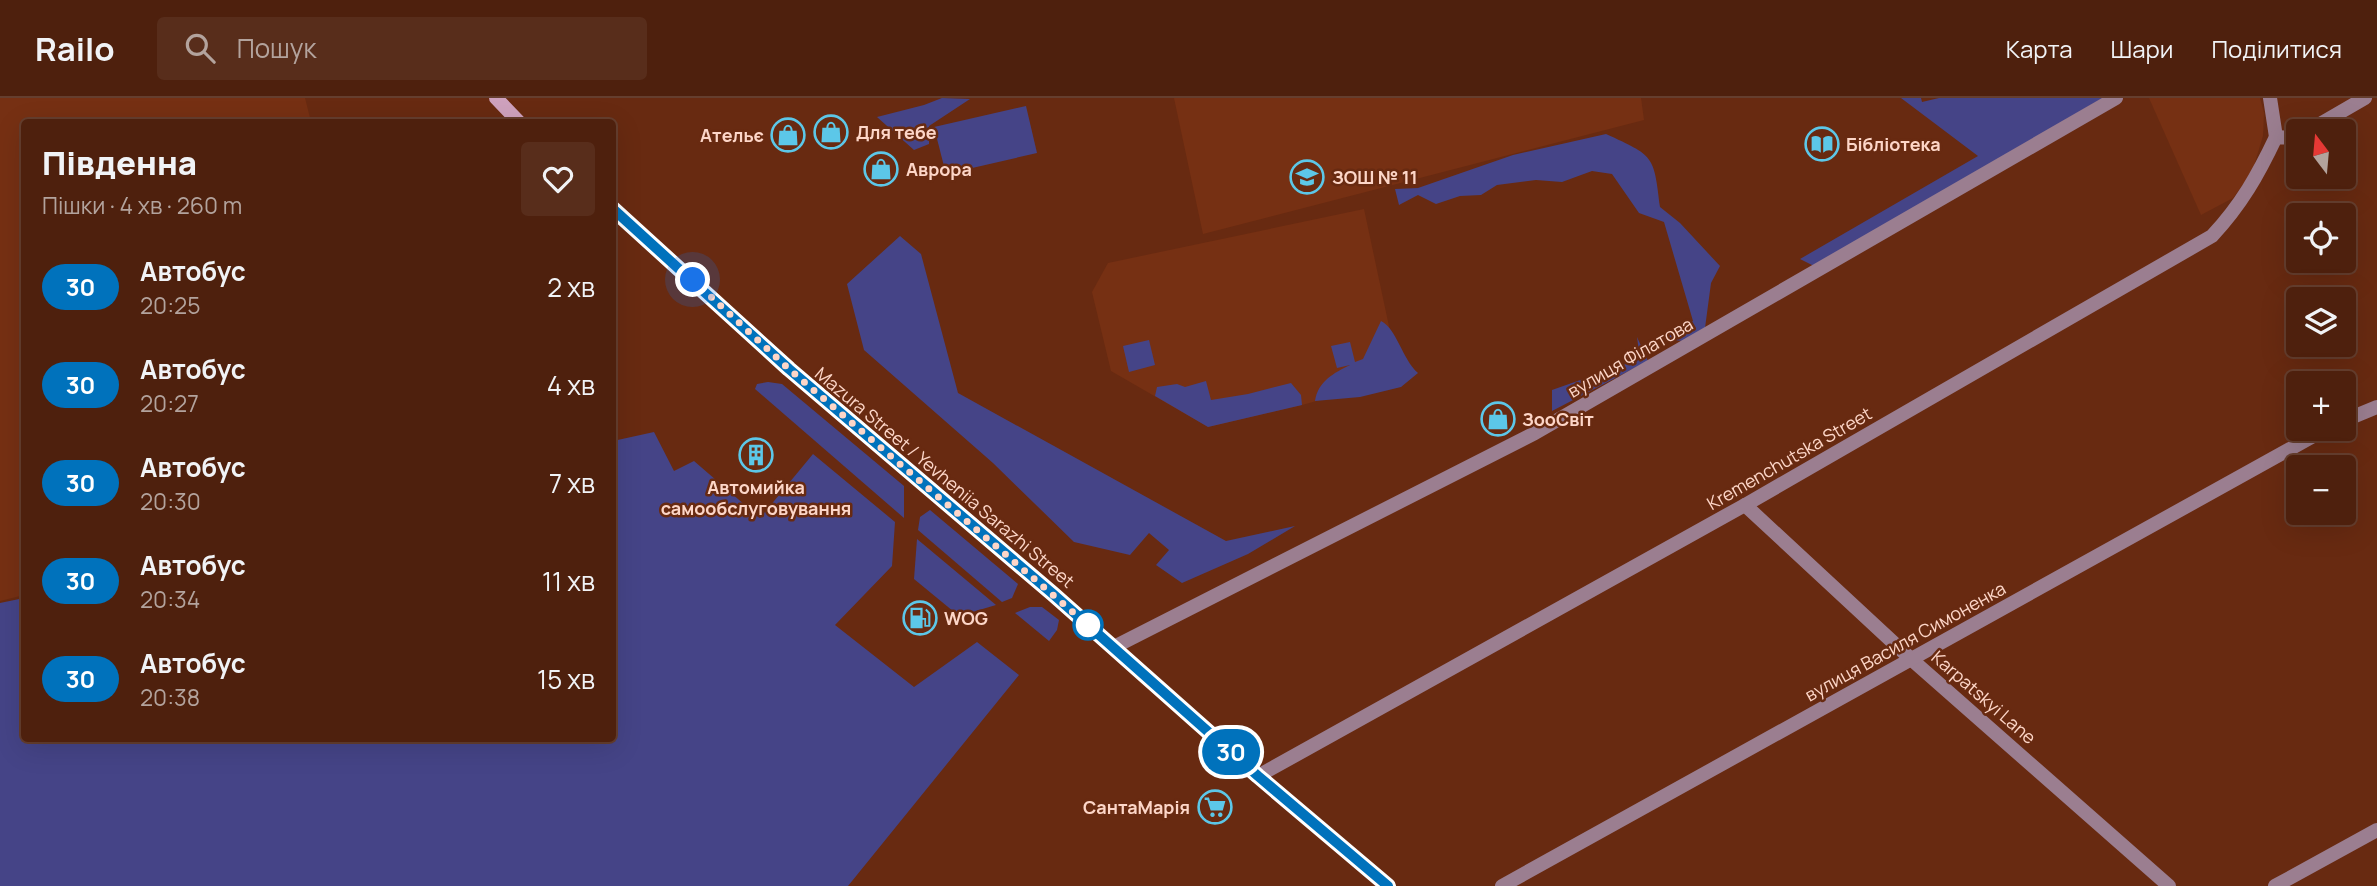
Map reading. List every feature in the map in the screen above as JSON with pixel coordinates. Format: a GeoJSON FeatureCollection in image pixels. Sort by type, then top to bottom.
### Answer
{"type":"FeatureCollection","features":[{"type":"Feature","properties":{"kind":"main road"},"geometry":{"type":"LineString","coordinates":[[496,98],[516,119]]}},
{"type":"Feature","properties":{"kind":"main road","name":"Mazura Street / Yevheniia Sarazhi Street"},"geometry":{"type":"LineString","coordinates":[[616,212],[789,369],[1388,886]]}},
{"type":"Feature","properties":{"kind":"street","name":"вулиця Філатова"},"geometry":{"type":"LineString","coordinates":[[1114,647],[1535,433],[2116,98]]}},
{"type":"Feature","properties":{"kind":"street"},"geometry":{"type":"LineString","coordinates":[[2270,98],[2276,137],[2286,138]]}},
{"type":"Feature","properties":{"kind":"street"},"geometry":{"type":"LineString","coordinates":[[2329,119],[2365,98]]}},
{"type":"Feature","properties":{"kind":"street","name":"Kremenchutska Street"},"geometry":{"type":"LineString","coordinates":[[1258,776],[1745,505],[2212,236],[2236,210],[2276,137]]}},
{"type":"Feature","properties":{"kind":"street"},"geometry":{"type":"LineString","coordinates":[[2356,416],[2377,407]]}},
{"type":"Feature","properties":{"kind":"street","name":"вулиця Василя Симоненка"},"geometry":{"type":"LineString","coordinates":[[1502,886],[2304,441]]}},
{"type":"Feature","properties":{"kind":"street","name":"Karpatskyi Lane"},"geometry":{"type":"LineString","coordinates":[[1745,505],[1911,659],[2169,886]]}},
{"type":"Feature","properties":{"kind":"street"},"geometry":{"type":"LineString","coordinates":[[2275,886],[2377,830]]}},
{"type":"Feature","properties":{"kind":"shaded area"},"geometry":{"type":"Polygon","coordinates":[[[0,98],[305,98],[310,119],[21,119],[21,596],[0,601],[0,98]]]}},
{"type":"Feature","properties":{"kind":"shaded area"},"geometry":{"type":"Polygon","coordinates":[[[942,98],[970,99],[929,126],[929,144],[914,150],[877,117],[924,105],[942,98]]]}},
{"type":"Feature","properties":{"kind":"shaded area","name":"ЗОШ № 11"},"geometry":{"type":"Polygon","coordinates":[[[1174,98],[1641,98],[1644,120],[1203,234],[1174,98]]]}},
{"type":"Feature","properties":{"kind":"shaded area"},"geometry":{"type":"Polygon","coordinates":[[[1901,98],[1921,98],[1922,102],[1939,98],[2103,98],[1814,266],[1800,259],[1978,156],[1901,98]]]}},
{"type":"Feature","properties":{"kind":"shaded area"},"geometry":{"type":"Polygon","coordinates":[[[2149,98],[2260,98],[2264,113],[2263,136],[2252,172],[2233,198],[2201,215],[2149,98]]]}},
{"type":"Feature","properties":{"kind":"shaded area"},"geometry":{"type":"Polygon","coordinates":[[[1026,106],[1037,153],[946,174],[934,127],[1026,106]]]}},
{"type":"Feature","properties":{"kind":"shaded area"},"geometry":{"type":"Polygon","coordinates":[[[1606,134],[1634,147],[1649,159],[1656,177],[1660,207],[1680,223],[1720,266],[1711,283],[1705,328],[1683,341],[1664,339],[1693,321],[1664,222],[1639,213],[1612,174],[1592,171],[1562,182],[1536,180],[1497,185],[1481,195],[1460,196],[1436,204],[1418,195],[1399,205],[1395,189],[1418,188],[1513,155],[1606,134]]]}},
{"type":"Feature","properties":{"kind":"shaded area"},"geometry":{"type":"Polygon","coordinates":[[[1364,209],[1400,378],[1208,427],[1111,371],[1092,292],[1108,263],[1364,209]]]}},
{"type":"Feature","properties":{"kind":"shaded area"},"geometry":{"type":"Polygon","coordinates":[[[900,236],[921,254],[958,393],[1226,541],[1295,526],[1248,554],[1182,583],[1156,565],[1169,550],[1149,533],[1130,555],[1074,542],[993,463],[864,350],[847,284],[900,236]]]}},
{"type":"Feature","properties":{"kind":"shaded area"},"geometry":{"type":"Polygon","coordinates":[[[1381,321],[1387,325],[1418,373],[1401,387],[1360,397],[1315,401],[1323,383],[1350,365],[1337,368],[1331,346],[1350,342],[1355,362],[1363,359],[1381,321]]]}},
{"type":"Feature","properties":{"kind":"shaded area"},"geometry":{"type":"Polygon","coordinates":[[[1637,337],[1648,361],[1552,411],[1552,390],[1640,359],[1637,337]]]}},
{"type":"Feature","properties":{"kind":"shaded area"},"geometry":{"type":"Polygon","coordinates":[[[1149,340],[1155,365],[1129,372],[1123,346],[1149,340]]]}},
{"type":"Feature","properties":{"kind":"shaded area"},"geometry":{"type":"Polygon","coordinates":[[[1206,381],[1211,400],[1291,383],[1301,395],[1302,405],[1208,427],[1155,396],[1157,387],[1177,384],[1185,387],[1206,381]]]}},
{"type":"Feature","properties":{"kind":"shaded area"},"geometry":{"type":"Polygon","coordinates":[[[757,384],[782,384],[904,486],[904,518],[755,389],[757,384]]]}},
{"type":"Feature","properties":{"kind":"shaded area"},"geometry":{"type":"Polygon","coordinates":[[[654,432],[674,471],[694,461],[760,518],[813,454],[895,522],[892,566],[835,625],[914,687],[977,642],[1019,675],[848,886],[0,886],[0,603],[21,599],[21,742],[616,742],[616,440],[654,432]]]}},
{"type":"Feature","properties":{"kind":"shaded area"},"geometry":{"type":"Polygon","coordinates":[[[930,510],[1018,584],[1012,598],[1002,602],[918,530],[920,517],[930,510]]]}},
{"type":"Feature","properties":{"kind":"shaded area"},"geometry":{"type":"Polygon","coordinates":[[[917,539],[996,605],[959,616],[914,579],[917,539]]]}},
{"type":"Feature","properties":{"kind":"shaded area"},"geometry":{"type":"Polygon","coordinates":[[[1030,607],[1042,607],[1059,620],[1057,630],[1049,641],[1015,613],[1030,607]]]}},
{"type":"Feature","properties":{"kind":"bus line","name":"30"},"geometry":{"type":"LineString","coordinates":[[616,211],[655,244],[789,369],[1053,594],[1258,776],[1388,886]]}},
{"type":"Feature","properties":{"kind":"place","name":"Для тебе"},"geometry":{"type":"Point","coordinates":[831,132]}},
{"type":"Feature","properties":{"kind":"place","name":"Ательє"},"geometry":{"type":"Point","coordinates":[788,135]}},
{"type":"Feature","properties":{"kind":"place","name":"Бібліотека"},"geometry":{"type":"Point","coordinates":[1822,144]}},
{"type":"Feature","properties":{"kind":"place","name":"Аврора"},"geometry":{"type":"Point","coordinates":[881,169]}},
{"type":"Feature","properties":{"kind":"place","name":"ЗОШ № 11"},"geometry":{"type":"Point","coordinates":[1307,177]}},
{"type":"Feature","properties":{"kind":"place","name":"ЗооСвiт"},"geometry":{"type":"Point","coordinates":[1498,419]}},
{"type":"Feature","properties":{"kind":"place","name":"Автомийка самообслуговування"},"geometry":{"type":"Point","coordinates":[756,455]}},
{"type":"Feature","properties":{"kind":"place","name":"WOG"},"geometry":{"type":"Point","coordinates":[920,618]}},
{"type":"Feature","properties":{"kind":"place","name":"СантаМарія"},"geometry":{"type":"Point","coordinates":[1215,807]}},
{"type":"Feature","properties":{"kind":"route"},"geometry":{"type":"LineString","coordinates":[[693,280],[789,369],[1095,631],[1088,625]]}}]}
